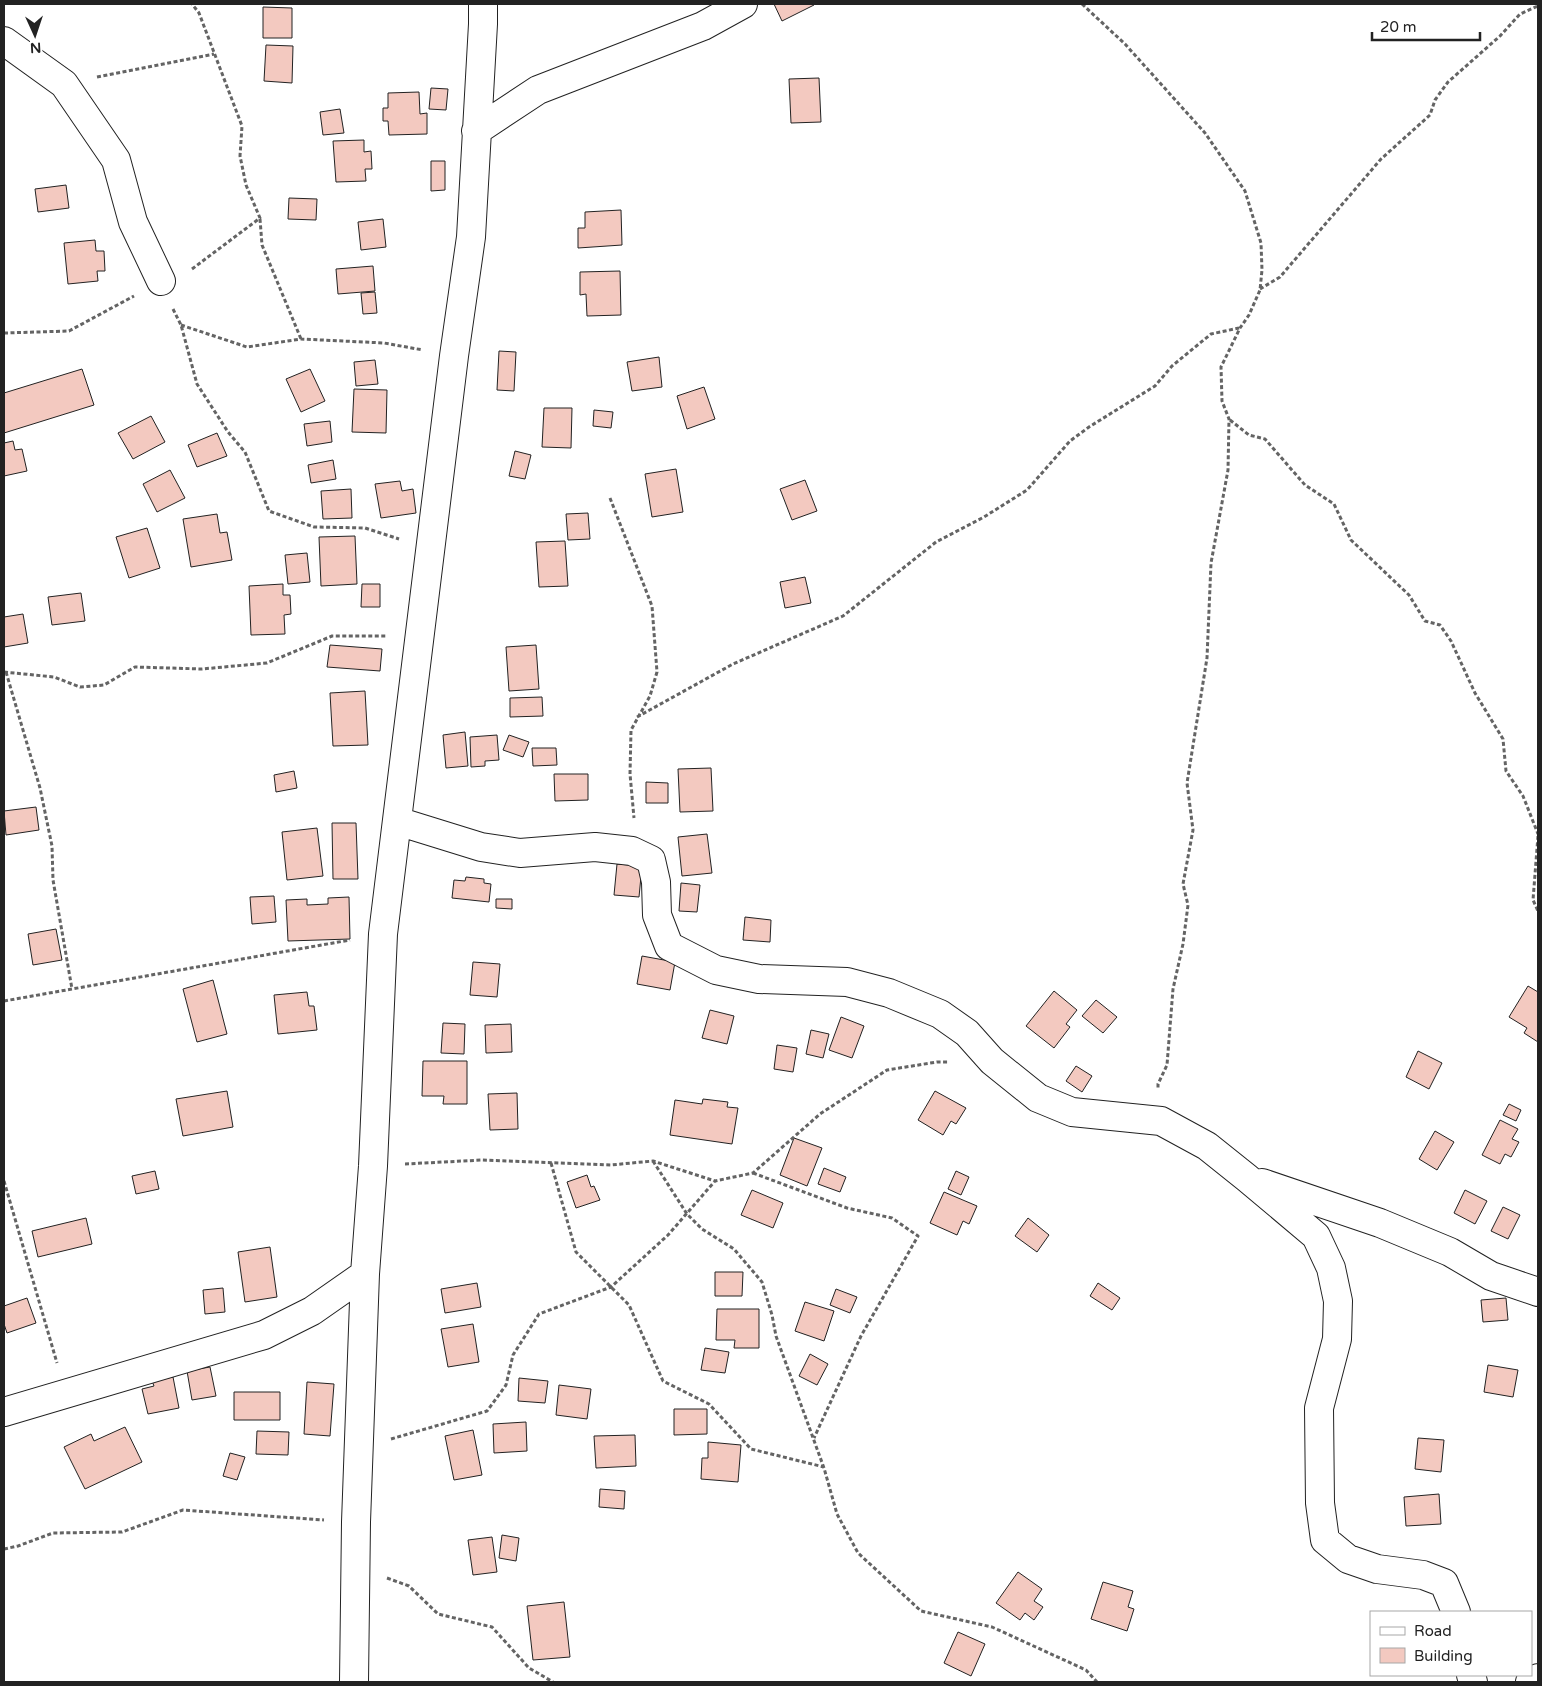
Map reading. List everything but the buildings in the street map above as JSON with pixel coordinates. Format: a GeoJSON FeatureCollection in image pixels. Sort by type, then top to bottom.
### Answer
{"type":"FeatureCollection","features":[{"type":"Feature","properties":{"kind":"street"},"geometry":{"type":"LineString","coordinates":[[354,1682],[358,1448],[383,934],[454,356],[471,237],[483,24],[482,4]]}},
{"type":"Feature","properties":{"kind":"street"},"geometry":{"type":"LineString","coordinates":[[476,131],[538,90],[704,26],[743,4]]}},
{"type":"Feature","properties":{"kind":"street"},"geometry":{"type":"LineString","coordinates":[[4,41],[64,84],[116,160],[133,222],[160,281]]}},
{"type":"Feature","properties":{"kind":"street"},"geometry":{"type":"LineString","coordinates":[[397,820],[480,847],[520,853],[595,846],[632,850],[651,860],[656,882],[657,915],[669,946],[716,970],[759,979],[847,982],[889,993],[940,1014],[967,1033],[992,1061],[1038,1098],[1072,1112],[1161,1121],[1207,1146],[1316,1236],[1331,1268],[1338,1301],[1337,1339],[1319,1408],[1320,1503],[1325,1540],[1348,1559],[1377,1568],[1423,1575],[1444,1584],[1456,1611]]}},
{"type":"Feature","properties":{"kind":"street"},"geometry":{"type":"LineString","coordinates":[[1247,1178],[1380,1223],[1450,1252],[1491,1276],[1538,1292]]}},
{"type":"Feature","properties":{"kind":"street"},"geometry":{"type":"LineString","coordinates":[[4,1412],[264,1335],[312,1311],[365,1274]]}},
{"type":"Feature","properties":{"kind":"street"},"geometry":{"type":"LineString","coordinates":[[1530,1682],[1538,1678]]}},
{"type":"Feature","properties":{"kind":"path"},"geometry":{"type":"LineString","coordinates":[[192,4],[199,13],[242,126],[240,156],[246,185],[260,218],[262,245],[302,339]]}},
{"type":"Feature","properties":{"kind":"path"},"geometry":{"type":"LineString","coordinates":[[1082,4],[1125,44],[1205,133],[1245,191],[1261,243],[1262,270],[1260,290],[1221,367],[1222,401],[1229,419],[1228,470],[1210,563],[1207,658],[1187,783],[1192,830],[1183,884],[1188,905],[1183,944],[1173,988],[1167,1065],[1158,1084],[1161,1121]]}},
{"type":"Feature","properties":{"kind":"path"},"geometry":{"type":"LineString","coordinates":[[1260,290],[1280,277],[1381,159],[1430,115],[1435,100],[1448,82],[1500,36],[1520,14],[1538,6]]}},
{"type":"Feature","properties":{"kind":"path"},"geometry":{"type":"LineString","coordinates":[[64,84],[214,54]]}},
{"type":"Feature","properties":{"kind":"path"},"geometry":{"type":"LineString","coordinates":[[4,333],[70,331],[160,281],[192,269],[260,218]]}},
{"type":"Feature","properties":{"kind":"path"},"geometry":{"type":"LineString","coordinates":[[160,281],[181,325],[197,384],[228,432],[245,452],[269,511],[314,528],[365,528],[431,548]]}},
{"type":"Feature","properties":{"kind":"path"},"geometry":{"type":"LineString","coordinates":[[181,325],[247,347],[302,339],[384,343],[454,356]]}},
{"type":"Feature","properties":{"kind":"path"},"geometry":{"type":"LineString","coordinates":[[637,717],[733,664],[843,616],[936,542],[984,517],[1027,490],[1070,441],[1155,386],[1172,366],[1211,334],[1240,328]]}},
{"type":"Feature","properties":{"kind":"path"},"geometry":{"type":"LineString","coordinates":[[1229,419],[1249,435],[1265,440],[1305,485],[1334,504],[1351,540],[1410,595],[1425,621],[1440,625],[1452,641],[1474,692],[1503,739],[1506,771],[1523,796],[1538,835],[1532,900],[1538,912]]}},
{"type":"Feature","properties":{"kind":"path"},"geometry":{"type":"LineString","coordinates":[[610,498],[652,606],[657,672],[650,696],[631,730],[630,774],[635,826],[651,860]]}},
{"type":"Feature","properties":{"kind":"path"},"geometry":{"type":"LineString","coordinates":[[72,989],[53,880],[52,846],[40,788],[5,672],[54,677],[80,687],[104,684],[135,667],[202,669],[267,663],[332,636],[420,637]]}},
{"type":"Feature","properties":{"kind":"path"},"geometry":{"type":"LineString","coordinates":[[4,1001],[383,934]]}},
{"type":"Feature","properties":{"kind":"path"},"geometry":{"type":"LineString","coordinates":[[373,1166],[482,1160],[611,1165],[653,1161],[715,1181],[752,1173],[820,1114],[887,1070],[937,1062],[992,1061]]}},
{"type":"Feature","properties":{"kind":"path"},"geometry":{"type":"LineString","coordinates":[[653,1161],[687,1214],[702,1229],[734,1249],[762,1282],[776,1336],[814,1438],[837,1514],[858,1553],[921,1611],[992,1628],[1086,1670],[1097,1682]]}},
{"type":"Feature","properties":{"kind":"path"},"geometry":{"type":"LineString","coordinates":[[551,1163],[576,1252],[629,1305],[663,1381],[709,1404],[751,1449],[824,1468]]}},
{"type":"Feature","properties":{"kind":"path"},"geometry":{"type":"LineString","coordinates":[[752,1173],[847,1208],[892,1218],[918,1236],[861,1336],[814,1438]]}},
{"type":"Feature","properties":{"kind":"path"},"geometry":{"type":"LineString","coordinates":[[4,1181],[66,1394]]}},
{"type":"Feature","properties":{"kind":"path"},"geometry":{"type":"LineString","coordinates":[[358,1448],[487,1411],[506,1385],[513,1355],[539,1314],[611,1287],[668,1235],[715,1181]]}},
{"type":"Feature","properties":{"kind":"path"},"geometry":{"type":"LineString","coordinates":[[4,1549],[53,1533],[122,1532],[183,1510],[356,1522]]}},
{"type":"Feature","properties":{"kind":"path"},"geometry":{"type":"LineString","coordinates":[[355,1567],[409,1586],[438,1614],[492,1627],[529,1668],[553,1682]]}}]}
